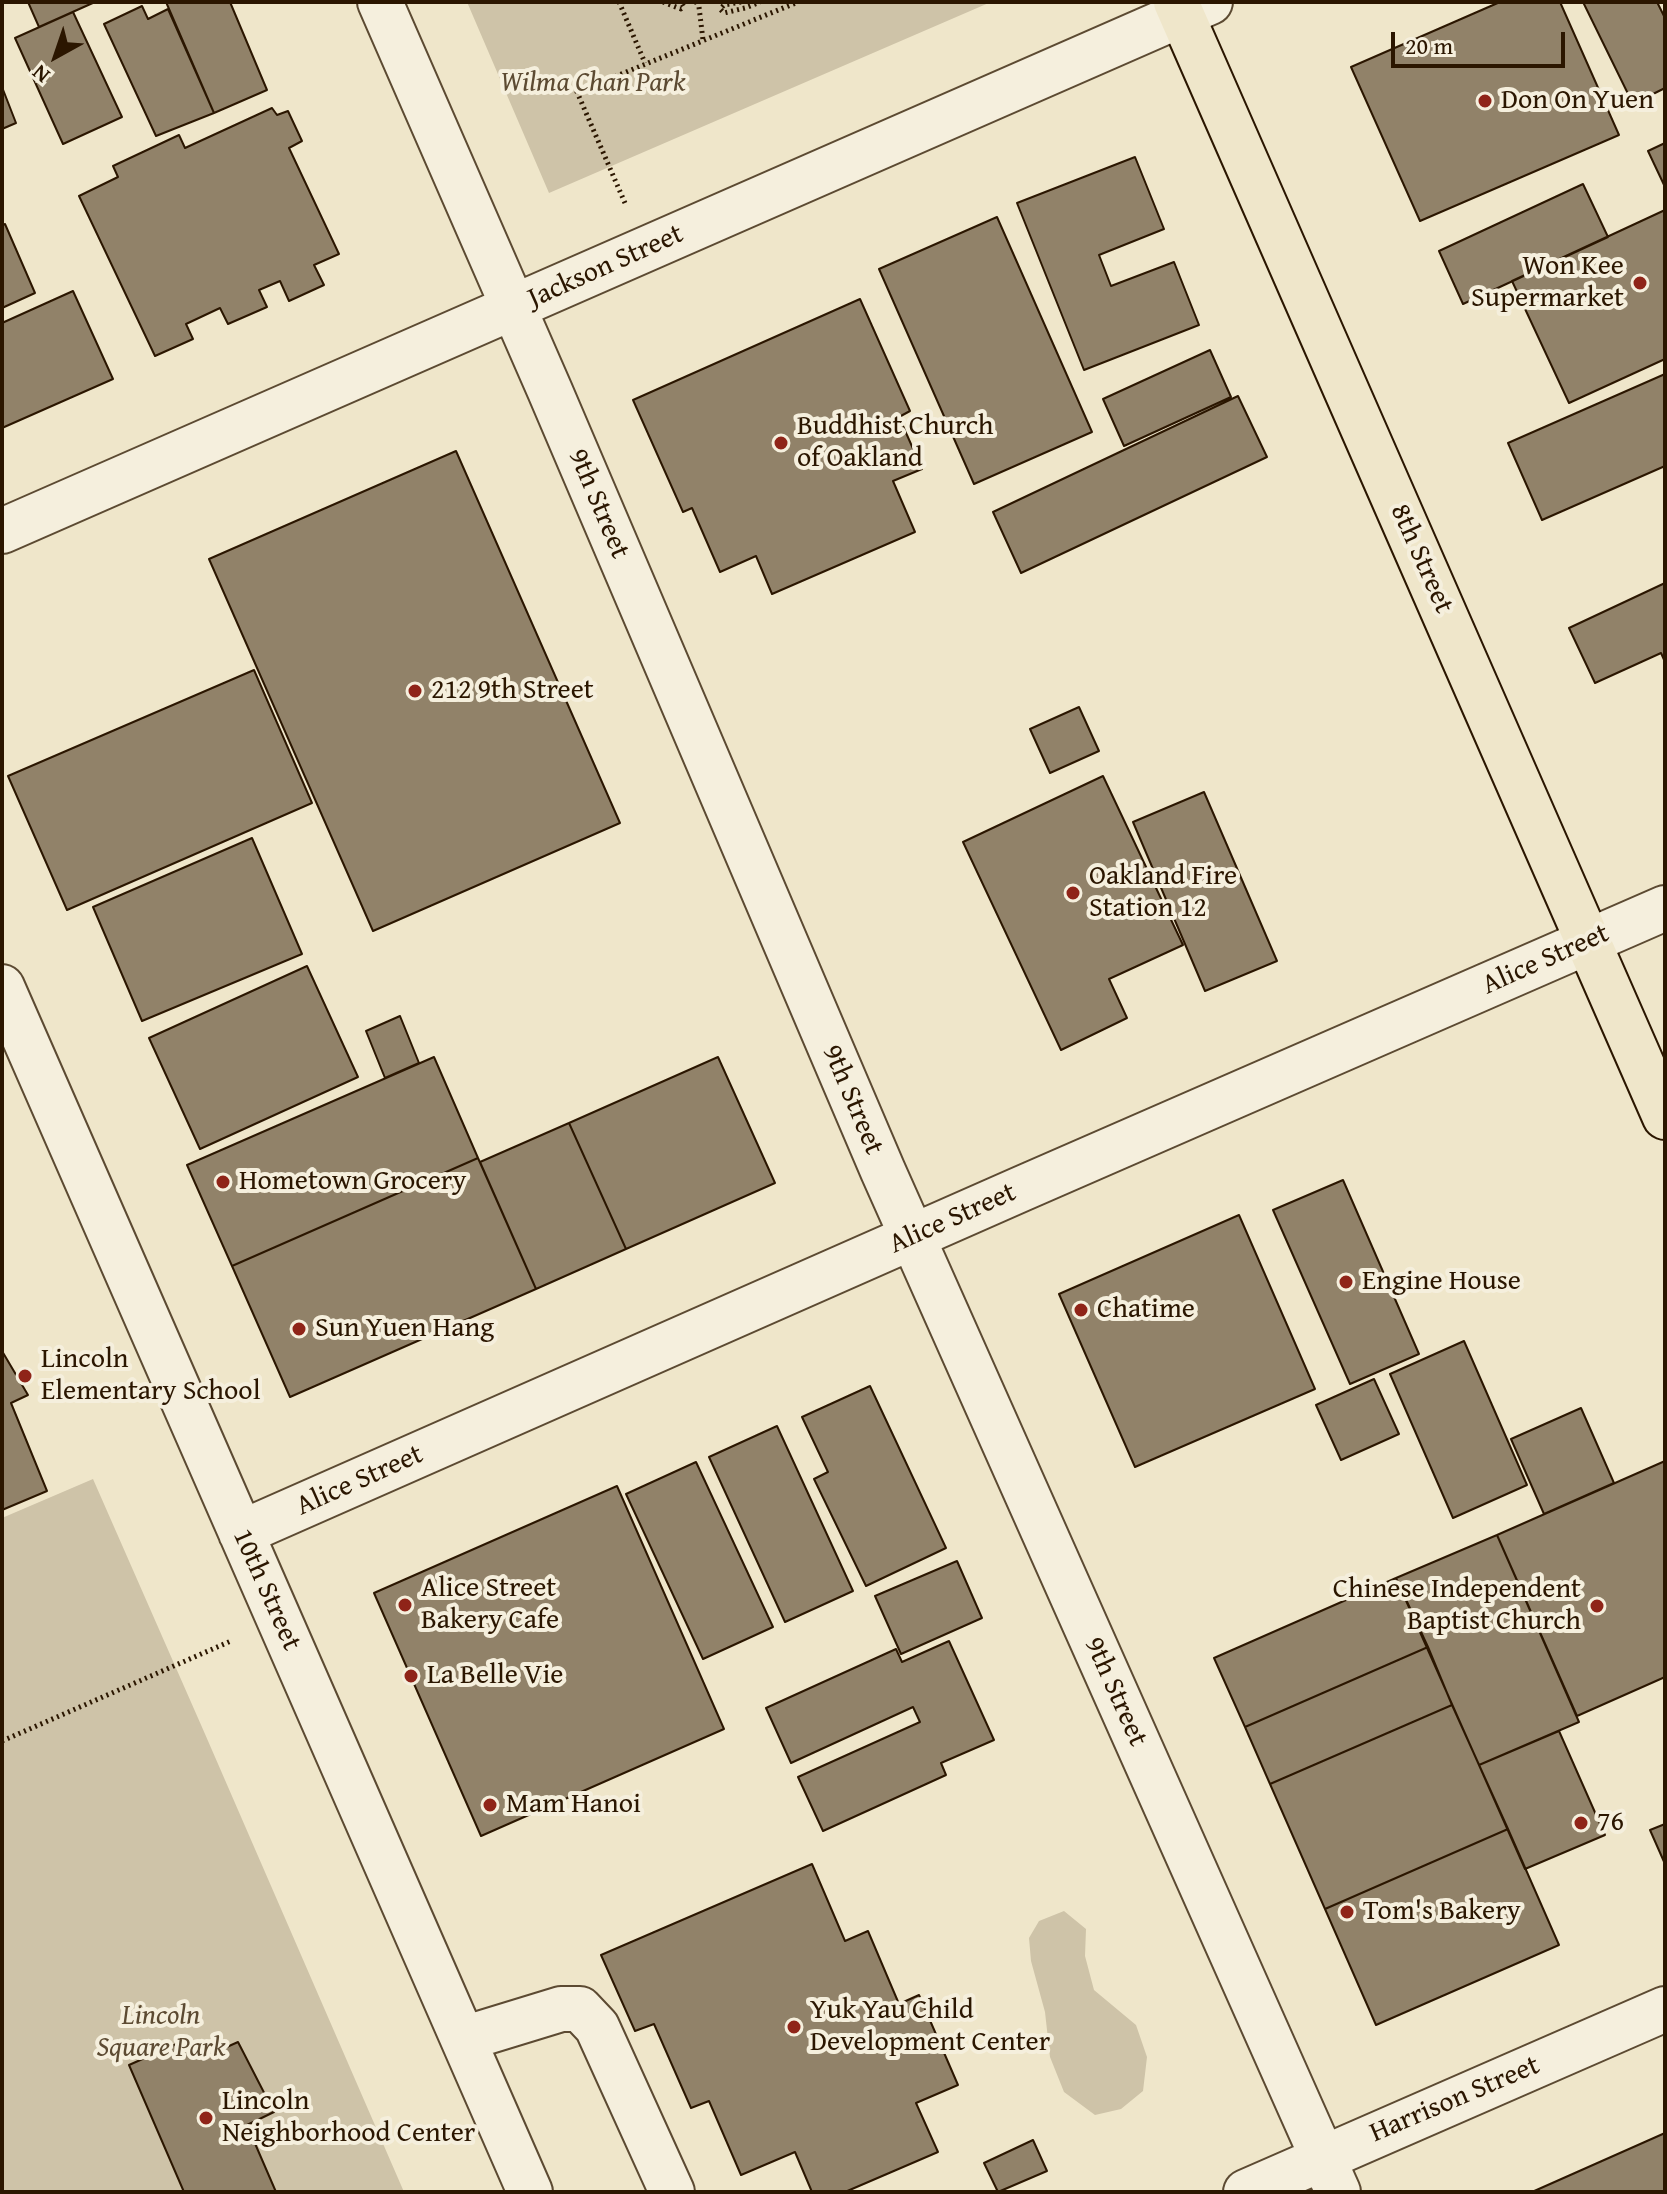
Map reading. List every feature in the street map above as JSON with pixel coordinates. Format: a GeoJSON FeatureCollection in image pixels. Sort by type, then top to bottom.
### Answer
{"type":"FeatureCollection","features":[{"type":"Feature","properties":{"kind":"main road","name":"8th Street"},"geometry":{"type":"LineString","coordinates":[[1189,6],[1665,1117]]}},
{"type":"Feature","properties":{"kind":"street","name":"9th Street"},"geometry":{"type":"LineString","coordinates":[[380,2],[912,1237],[1330,2175]]}},
{"type":"Feature","properties":{"kind":"street","name":"Jackson Street"},"geometry":{"type":"LineString","coordinates":[[2,531],[513,308],[1189,6]]}},
{"type":"Feature","properties":{"kind":"street","name":"Alice Street"},"geometry":{"type":"LineString","coordinates":[[241,1533],[1665,908]]}},
{"type":"Feature","properties":{"kind":"street","name":"10th Street"},"geometry":{"type":"LineString","coordinates":[[2,987],[530,2192]]}},
{"type":"Feature","properties":{"kind":"street"},"geometry":{"type":"LineString","coordinates":[[463,2039],[561,2009],[580,2009],[597,2027],[672,2192]]}},
{"type":"Feature","properties":{"kind":"street","name":"Harrison Street"},"geometry":{"type":"LineString","coordinates":[[1246,2192],[1330,2175],[1665,2009]]}},
{"type":"Feature","properties":{"kind":"path"},"geometry":{"type":"LineString","coordinates":[[619,2],[645,63]]}},
{"type":"Feature","properties":{"kind":"path"},"geometry":{"type":"LineString","coordinates":[[663,2],[681,9],[684,7],[681,2]]}},
{"type":"Feature","properties":{"kind":"path"},"geometry":{"type":"LineString","coordinates":[[696,2],[703,40]]}},
{"type":"Feature","properties":{"kind":"path"},"geometry":{"type":"LineString","coordinates":[[741,2],[724,5],[720,9],[724,13],[760,2]]}},
{"type":"Feature","properties":{"kind":"path"},"geometry":{"type":"LineString","coordinates":[[604,154],[577,92],[798,2]]}},
{"type":"Feature","properties":{"kind":"path"},"geometry":{"type":"LineString","coordinates":[[2,1741],[279,1620]]}},
{"type":"Feature","properties":{"kind":"green space","name":"Wilma Chan Park"},"geometry":{"type":"Polygon","coordinates":[[[467,2],[991,2],[549,193],[467,2]]]}},
{"type":"Feature","properties":{"kind":"green space","name":"Lincoln Square Park"},"geometry":{"type":"Polygon","coordinates":[[[93,1479],[404,2192],[2,2192],[2,1518],[93,1479]]]}},
{"type":"Feature","properties":{"kind":"green space"},"geometry":{"type":"Polygon","coordinates":[[[1064,1911],[1086,1929],[1085,1956],[1094,1990],[1136,2025],[1147,2057],[1143,2091],[1121,2109],[1095,2115],[1064,2092],[1050,2057],[1045,2012],[1031,1961],[1029,1938],[1039,1921],[1064,1911]]]}},
{"type":"Feature","properties":{"kind":"building"},"geometry":{"type":"Polygon","coordinates":[[[28,2],[95,2],[39,27],[28,2]]]}},
{"type":"Feature","properties":{"kind":"building"},"geometry":{"type":"Polygon","coordinates":[[[166,2],[230,2],[267,90],[214,113],[166,2]]]}},
{"type":"Feature","properties":{"kind":"building","name":"Don On Yuen"},"geometry":{"type":"Polygon","coordinates":[[[1500,2],[1560,2],[1619,135],[1420,221],[1351,67],[1500,2]]]}},
{"type":"Feature","properties":{"kind":"building"},"geometry":{"type":"Polygon","coordinates":[[[1583,2],[1657,2],[1665,18],[1665,88],[1633,104],[1583,2]]]}},
{"type":"Feature","properties":{"kind":"building"},"geometry":{"type":"Polygon","coordinates":[[[142,6],[148,19],[168,9],[214,113],[156,136],[104,24],[142,6]]]}},
{"type":"Feature","properties":{"kind":"building"},"geometry":{"type":"Polygon","coordinates":[[[73,12],[122,117],[63,144],[15,38],[73,12]]]}},
{"type":"Feature","properties":{"kind":"building"},"geometry":{"type":"Polygon","coordinates":[[[2,87],[16,123],[2,129],[2,87]]]}},
{"type":"Feature","properties":{"kind":"building"},"geometry":{"type":"Polygon","coordinates":[[[272,108],[277,115],[288,111],[302,141],[289,148],[339,254],[314,265],[324,285],[289,301],[280,281],[259,290],[267,307],[228,324],[220,308],[186,324],[193,339],[155,356],[79,196],[118,177],[113,166],[179,135],[185,148],[272,108]]]}},
{"type":"Feature","properties":{"kind":"building"},"geometry":{"type":"Polygon","coordinates":[[[1665,143],[1665,187],[1648,151],[1665,143]]]}},
{"type":"Feature","properties":{"kind":"building"},"geometry":{"type":"Polygon","coordinates":[[[1135,157],[1164,229],[1099,255],[1111,286],[1174,262],[1199,325],[1084,370],[1017,203],[1135,157]]]}},
{"type":"Feature","properties":{"kind":"building"},"geometry":{"type":"Polygon","coordinates":[[[1583,184],[1608,237],[1463,304],[1439,251],[1583,184]]]}},
{"type":"Feature","properties":{"kind":"building"},"geometry":{"type":"Polygon","coordinates":[[[1665,210],[1665,359],[1569,403],[1512,281],[1665,210]]]}},
{"type":"Feature","properties":{"kind":"building"},"geometry":{"type":"Polygon","coordinates":[[[997,217],[1092,432],[974,484],[879,269],[997,217]]]}},
{"type":"Feature","properties":{"kind":"building"},"geometry":{"type":"Polygon","coordinates":[[[5,224],[35,293],[2,308],[2,225],[5,224]]]}},
{"type":"Feature","properties":{"kind":"building"},"geometry":{"type":"Polygon","coordinates":[[[73,291],[113,379],[2,428],[2,323],[73,291]]]}},
{"type":"Feature","properties":{"kind":"building","name":"Buddhist Church of Oakland"},"geometry":{"type":"Polygon","coordinates":[[[860,299],[910,411],[899,417],[922,469],[893,481],[915,532],[772,594],[756,556],[720,572],[692,508],[683,512],[633,400],[860,299]]]}},
{"type":"Feature","properties":{"kind":"building"},"geometry":{"type":"Polygon","coordinates":[[[1210,350],[1231,397],[1124,446],[1103,399],[1210,350]]]}},
{"type":"Feature","properties":{"kind":"building"},"geometry":{"type":"Polygon","coordinates":[[[1665,374],[1665,466],[1542,520],[1508,443],[1665,374]]]}},
{"type":"Feature","properties":{"kind":"building"},"geometry":{"type":"Polygon","coordinates":[[[1238,396],[1267,457],[1021,573],[993,512],[1238,396]]]}},
{"type":"Feature","properties":{"kind":"building","name":"212 9th Street"},"geometry":{"type":"Polygon","coordinates":[[[456,451],[620,823],[373,931],[209,559],[456,451]]]}},
{"type":"Feature","properties":{"kind":"building"},"geometry":{"type":"Polygon","coordinates":[[[1665,583],[1665,662],[1661,653],[1595,683],[1569,628],[1665,583]]]}},
{"type":"Feature","properties":{"kind":"building"},"geometry":{"type":"Polygon","coordinates":[[[254,670],[312,803],[67,910],[8,776],[254,670]]]}},
{"type":"Feature","properties":{"kind":"building"},"geometry":{"type":"Polygon","coordinates":[[[1079,707],[1099,751],[1050,773],[1030,729],[1079,707]]]}},
{"type":"Feature","properties":{"kind":"building","name":"Oakland Fire Station 12"},"geometry":{"type":"Polygon","coordinates":[[[1103,776],[1183,945],[1109,979],[1127,1018],[1061,1050],[963,842],[1103,776]]]}},
{"type":"Feature","properties":{"kind":"building"},"geometry":{"type":"Polygon","coordinates":[[[1204,792],[1277,961],[1205,991],[1133,822],[1204,792]]]}},
{"type":"Feature","properties":{"kind":"building"},"geometry":{"type":"Polygon","coordinates":[[[252,838],[302,954],[142,1021],[93,907],[252,838]]]}},
{"type":"Feature","properties":{"kind":"building"},"geometry":{"type":"Polygon","coordinates":[[[307,966],[358,1077],[200,1149],[149,1038],[307,966]]]}},
{"type":"Feature","properties":{"kind":"building"},"geometry":{"type":"Polygon","coordinates":[[[400,1016],[419,1063],[385,1078],[366,1031],[400,1016]]]}},
{"type":"Feature","properties":{"kind":"building"},"geometry":{"type":"Polygon","coordinates":[[[434,1057],[478,1158],[232,1266],[187,1165],[434,1057]]]}},
{"type":"Feature","properties":{"kind":"building"},"geometry":{"type":"Polygon","coordinates":[[[718,1057],[775,1183],[626,1249],[569,1123],[718,1057]]]}},
{"type":"Feature","properties":{"kind":"building"},"geometry":{"type":"Polygon","coordinates":[[[569,1123],[626,1249],[536,1289],[480,1162],[569,1123]]]}},
{"type":"Feature","properties":{"kind":"building"},"geometry":{"type":"Polygon","coordinates":[[[478,1158],[536,1289],[290,1397],[232,1266],[478,1158]]]}},
{"type":"Feature","properties":{"kind":"building","name":"Engine House"},"geometry":{"type":"Polygon","coordinates":[[[1343,1180],[1419,1354],[1350,1384],[1273,1210],[1343,1180]]]}},
{"type":"Feature","properties":{"kind":"building"},"geometry":{"type":"Polygon","coordinates":[[[1239,1215],[1315,1389],[1135,1467],[1059,1294],[1239,1215]]]}},
{"type":"Feature","properties":{"kind":"building"},"geometry":{"type":"Polygon","coordinates":[[[1464,1341],[1527,1485],[1453,1518],[1390,1374],[1464,1341]]]}},
{"type":"Feature","properties":{"kind":"building","name":"Lincoln Elementary School"},"geometry":{"type":"Polygon","coordinates":[[[2,1351],[28,1395],[11,1403],[47,1491],[2,1510],[2,1351]]]}},
{"type":"Feature","properties":{"kind":"building"},"geometry":{"type":"Polygon","coordinates":[[[1374,1379],[1399,1434],[1341,1460],[1316,1405],[1374,1379]]]}},
{"type":"Feature","properties":{"kind":"building"},"geometry":{"type":"Polygon","coordinates":[[[870,1386],[946,1548],[866,1586],[814,1479],[828,1472],[802,1417],[870,1386]]]}},
{"type":"Feature","properties":{"kind":"building"},"geometry":{"type":"Polygon","coordinates":[[[1581,1408],[1614,1483],[1544,1514],[1511,1439],[1581,1408]]]}},
{"type":"Feature","properties":{"kind":"building"},"geometry":{"type":"Polygon","coordinates":[[[777,1426],[853,1591],[785,1622],[709,1457],[777,1426]]]}},
{"type":"Feature","properties":{"kind":"building","name":"Chinese Independent Baptist Church"},"geometry":{"type":"Polygon","coordinates":[[[1665,1461],[1665,1677],[1577,1716],[1497,1535],[1665,1461]]]}},
{"type":"Feature","properties":{"kind":"building"},"geometry":{"type":"Polygon","coordinates":[[[696,1462],[773,1627],[703,1659],[626,1494],[696,1462]]]}},
{"type":"Feature","properties":{"kind":"building"},"geometry":{"type":"Polygon","coordinates":[[[617,1486],[724,1729],[481,1836],[374,1593],[617,1486]]]}},
{"type":"Feature","properties":{"kind":"building"},"geometry":{"type":"Polygon","coordinates":[[[1497,1535],[1579,1722],[1479,1765],[1396,1578],[1497,1535]]]}},
{"type":"Feature","properties":{"kind":"building"},"geometry":{"type":"Polygon","coordinates":[[[957,1561],[982,1618],[901,1654],[875,1596],[957,1561]]]}},
{"type":"Feature","properties":{"kind":"building"},"geometry":{"type":"Polygon","coordinates":[[[1396,1578],[1428,1647],[1245,1727],[1214,1658],[1396,1578]]]}},
{"type":"Feature","properties":{"kind":"building"},"geometry":{"type":"Polygon","coordinates":[[[949,1641],[994,1740],[941,1763],[946,1775],[823,1831],[798,1777],[920,1722],[913,1707],[791,1763],[766,1708],[896,1649],[902,1662],[949,1641]]]}},
{"type":"Feature","properties":{"kind":"building"},"geometry":{"type":"Polygon","coordinates":[[[1428,1647],[1452,1705],[1270,1784],[1245,1727],[1428,1647]]]}},
{"type":"Feature","properties":{"kind":"building","name":"Chinese Independent Baptist Church"},"geometry":{"type":"Polygon","coordinates":[[[1452,1705],[1508,1829],[1325,1909],[1270,1784],[1452,1705]]]}},
{"type":"Feature","properties":{"kind":"building"},"geometry":{"type":"Polygon","coordinates":[[[1559,1731],[1605,1835],[1525,1869],[1479,1765],[1559,1731]]]}},
{"type":"Feature","properties":{"kind":"building"},"geometry":{"type":"Polygon","coordinates":[[[1665,1824],[1665,1864],[1650,1830],[1665,1824]]]}},
{"type":"Feature","properties":{"kind":"building"},"geometry":{"type":"Polygon","coordinates":[[[1508,1829],[1559,1945],[1376,2025],[1325,1909],[1508,1829]]]}},
{"type":"Feature","properties":{"kind":"building","name":"Yuk Yau Child Development Center"},"geometry":{"type":"Polygon","coordinates":[[[812,1864],[845,1941],[868,1931],[899,2004],[919,1995],[958,2085],[916,2103],[938,2152],[845,2192],[812,2192],[795,2152],[741,2175],[709,2101],[691,2108],[654,2024],[635,2031],[601,1955],[812,1864]]]}},
{"type":"Feature","properties":{"kind":"building","name":"Lincoln Neighborhood Center"},"geometry":{"type":"Polygon","coordinates":[[[190,2038],[200,2059],[238,2042],[274,2112],[247,2125],[276,2192],[184,2192],[129,2065],[190,2038]]]}},
{"type":"Feature","properties":{"kind":"building"},"geometry":{"type":"Polygon","coordinates":[[[1665,2133],[1665,2192],[1532,2192],[1665,2133]]]}},
{"type":"Feature","properties":{"kind":"building"},"geometry":{"type":"Polygon","coordinates":[[[1033,2140],[1047,2171],[998,2192],[984,2163],[1033,2140]]]}},
{"type":"Feature","properties":{"kind":"place","name":"Don On Yuen"},"geometry":{"type":"Point","coordinates":[1485,101]}},
{"type":"Feature","properties":{"kind":"place","name":"Won Kee Supermarket"},"geometry":{"type":"Point","coordinates":[1640,283]}},
{"type":"Feature","properties":{"kind":"place","name":"Buddhist Church of Oakland"},"geometry":{"type":"Point","coordinates":[781,443]}},
{"type":"Feature","properties":{"kind":"place","name":"212 9th Street"},"geometry":{"type":"Point","coordinates":[415,691]}},
{"type":"Feature","properties":{"kind":"place","name":"Oakland Fire Station 12"},"geometry":{"type":"Point","coordinates":[1073,893]}},
{"type":"Feature","properties":{"kind":"place","name":"Hometown Grocery"},"geometry":{"type":"Point","coordinates":[223,1182]}},
{"type":"Feature","properties":{"kind":"place","name":"Engine House"},"geometry":{"type":"Point","coordinates":[1346,1282]}},
{"type":"Feature","properties":{"kind":"place","name":"Chatime"},"geometry":{"type":"Point","coordinates":[1081,1310]}},
{"type":"Feature","properties":{"kind":"place","name":"Sun Yuen Hang"},"geometry":{"type":"Point","coordinates":[299,1329]}},
{"type":"Feature","properties":{"kind":"place","name":"Lincoln Elementary School"},"geometry":{"type":"Point","coordinates":[25,1376]}},
{"type":"Feature","properties":{"kind":"place","name":"Alice Street Bakery Cafe"},"geometry":{"type":"Point","coordinates":[405,1605]}},
{"type":"Feature","properties":{"kind":"place","name":"Chinese Independent Baptist Church"},"geometry":{"type":"Point","coordinates":[1597,1606]}},
{"type":"Feature","properties":{"kind":"place","name":"La Belle Vie"},"geometry":{"type":"Point","coordinates":[411,1676]}},
{"type":"Feature","properties":{"kind":"place","name":"Mam Hanoi"},"geometry":{"type":"Point","coordinates":[490,1805]}},
{"type":"Feature","properties":{"kind":"place","name":"76"},"geometry":{"type":"Point","coordinates":[1581,1823]}},
{"type":"Feature","properties":{"kind":"place","name":"Tom's Bakery"},"geometry":{"type":"Point","coordinates":[1347,1912]}},
{"type":"Feature","properties":{"kind":"place","name":"Yuk Yau Child Development Center"},"geometry":{"type":"Point","coordinates":[794,2027]}},
{"type":"Feature","properties":{"kind":"place","name":"Lincoln Neighborhood Center"},"geometry":{"type":"Point","coordinates":[206,2118]}}]}
